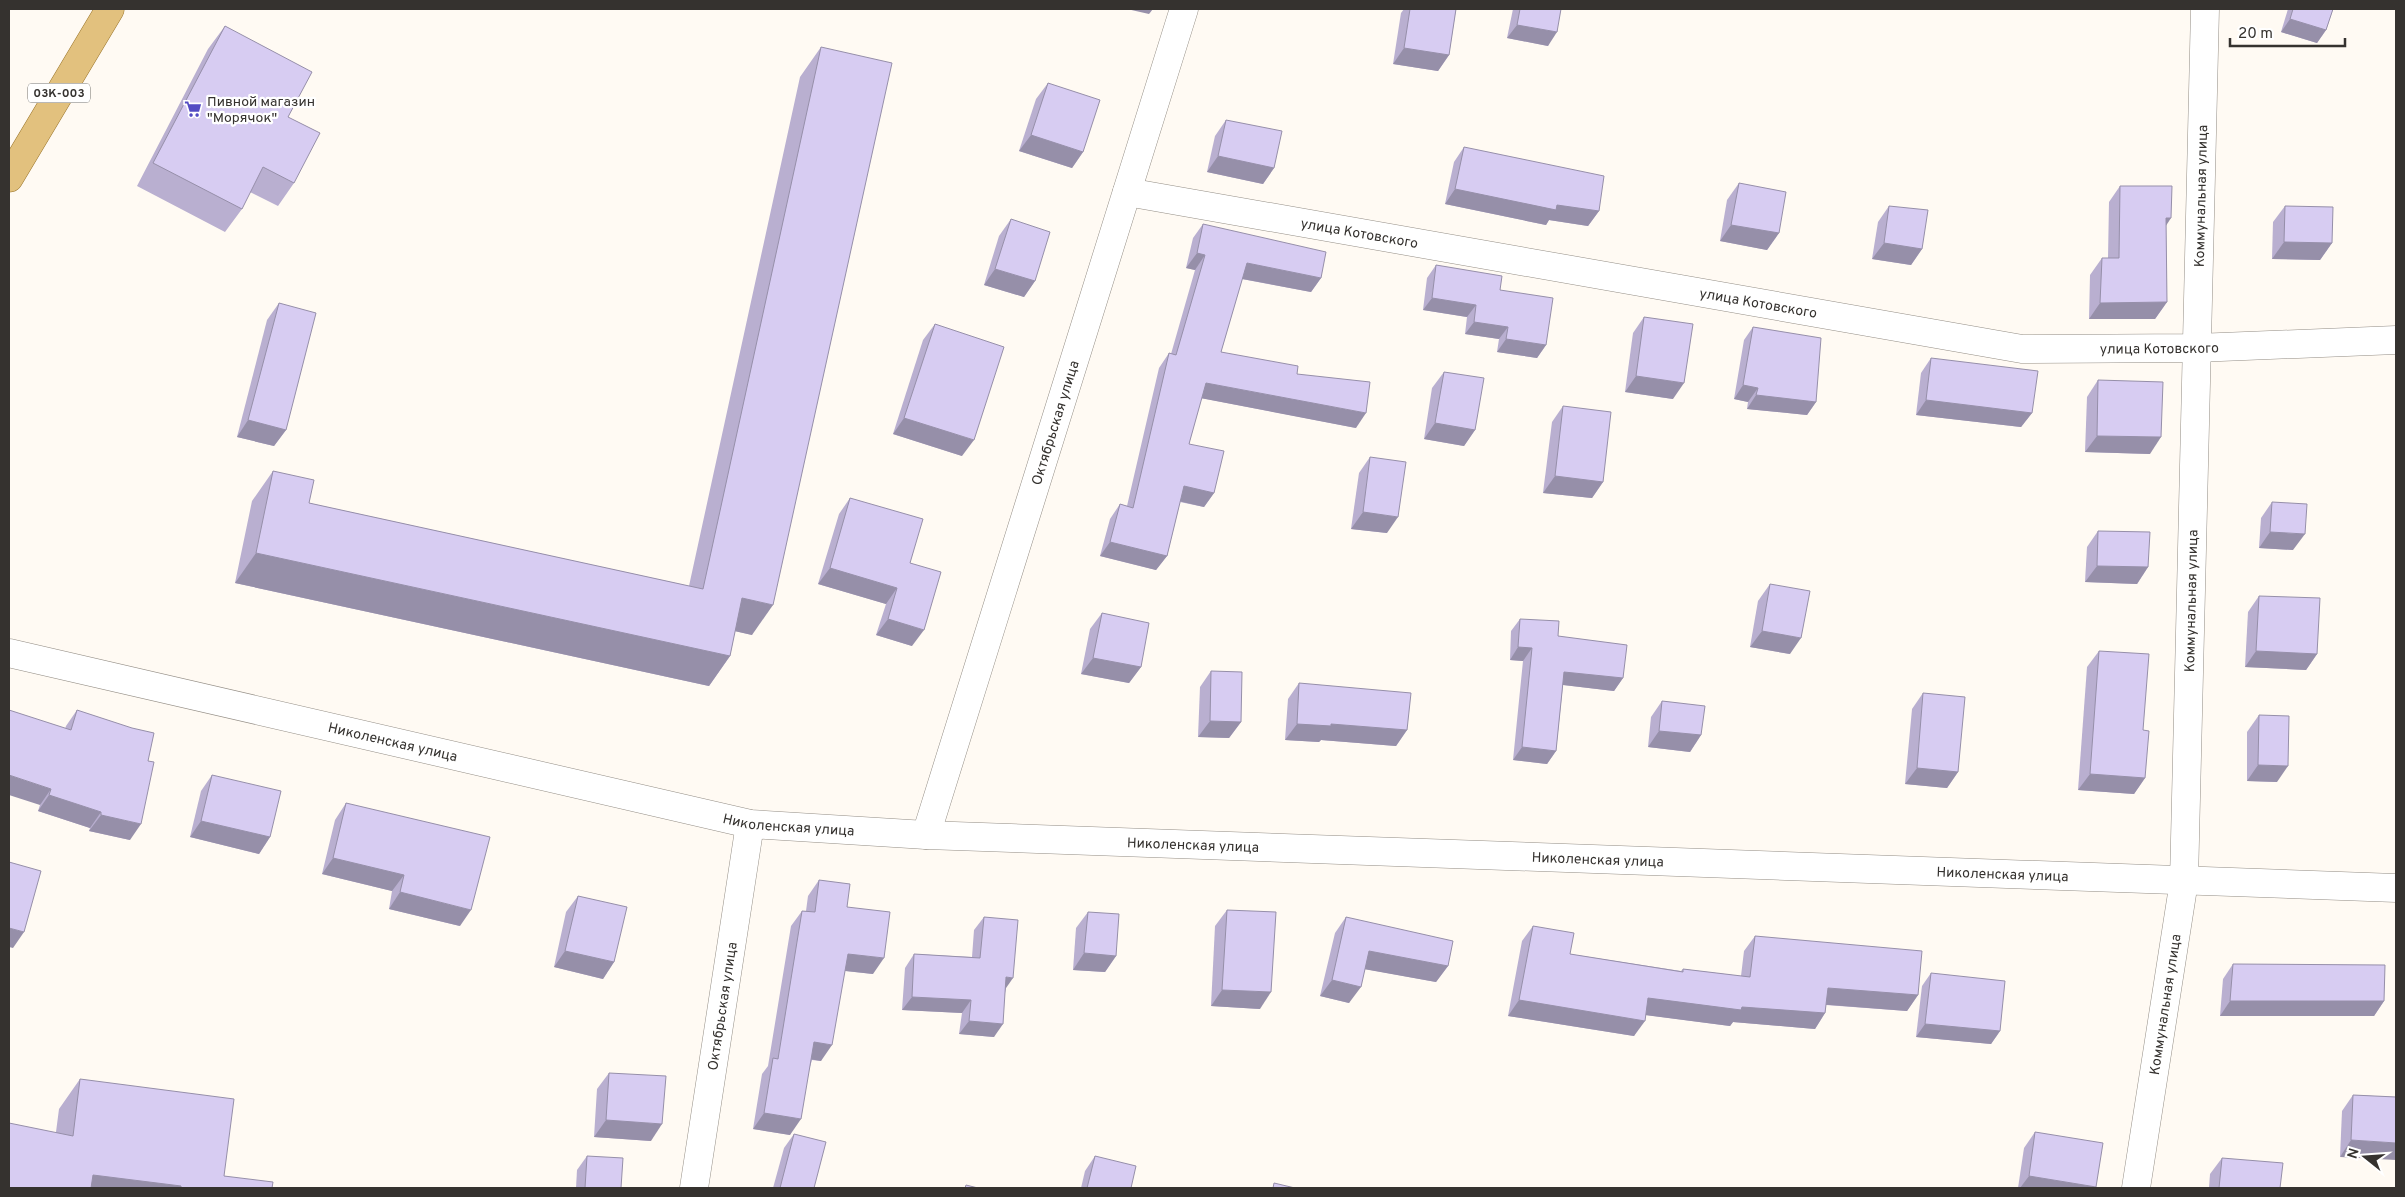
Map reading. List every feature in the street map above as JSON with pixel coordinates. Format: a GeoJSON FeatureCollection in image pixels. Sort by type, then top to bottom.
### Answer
{"type":"FeatureCollection","features":[{"type":"Feature","properties":{"kind":"main road","name":"03К-003"},"geometry":{"type":"LineString","coordinates":[[9,178],[110,9]]}},
{"type":"Feature","properties":{"kind":"street","name":"Октябрьская улица"},"geometry":{"type":"LineString","coordinates":[[926,835],[1184,9]]}},
{"type":"Feature","properties":{"kind":"street","name":"Коммунальная улица"},"geometry":{"type":"LineString","coordinates":[[2136,1188],[2184,882],[2204,9]]}},
{"type":"Feature","properties":{"kind":"street","name":"улица Котовского"},"geometry":{"type":"LineString","coordinates":[[1127,192],[2022,349],[2196,348],[2396,340]]}},
{"type":"Feature","properties":{"kind":"street","name":"Николенская улица"},"geometry":{"type":"LineString","coordinates":[[9,653],[750,824],[926,835],[2184,882],[2396,888]]}},
{"type":"Feature","properties":{"kind":"street","name":"Октябрьская улица"},"geometry":{"type":"LineString","coordinates":[[694,1188],[750,824]]}},
{"type":"Feature","properties":{"kind":"building"},"geometry":{"type":"Polygon","coordinates":[[[1410,9],[1456,9],[1449,55],[1404,48],[1410,9]]]}},
{"type":"Feature","properties":{"kind":"building"},"geometry":{"type":"Polygon","coordinates":[[[1520,9],[1561,9],[1557,32],[1517,25],[1520,9]]]}},
{"type":"Feature","properties":{"kind":"building"},"geometry":{"type":"Polygon","coordinates":[[[2293,9],[2333,9],[2326,30],[2290,19],[2293,9]]]}},
{"type":"Feature","properties":{"kind":"building"},"geometry":{"type":"Polygon","coordinates":[[[225,26],[312,72],[288,117],[320,133],[294,183],[263,167],[242,209],[153,163],[225,26]]]}},
{"type":"Feature","properties":{"kind":"building"},"geometry":{"type":"Polygon","coordinates":[[[821,47],[892,63],[773,605],[742,598],[730,656],[256,553],[273,471],[314,480],[309,503],[703,589],[821,47]]]}},
{"type":"Feature","properties":{"kind":"building"},"geometry":{"type":"Polygon","coordinates":[[[1048,83],[1100,100],[1083,152],[1031,135],[1048,83]]]}},
{"type":"Feature","properties":{"kind":"building"},"geometry":{"type":"Polygon","coordinates":[[[1226,120],[1282,131],[1274,168],[1218,156],[1226,120]]]}},
{"type":"Feature","properties":{"kind":"building"},"geometry":{"type":"Polygon","coordinates":[[[1464,147],[1604,176],[1599,211],[1557,205],[1556,210],[1455,189],[1464,147]]]}},
{"type":"Feature","properties":{"kind":"building"},"geometry":{"type":"Polygon","coordinates":[[[1739,183],[1786,192],[1779,233],[1731,225],[1739,183]]]}},
{"type":"Feature","properties":{"kind":"building"},"geometry":{"type":"Polygon","coordinates":[[[2120,186],[2172,186],[2171,218],[2166,218],[2167,302],[2100,303],[2102,258],[2119,258],[2120,186]]]}},
{"type":"Feature","properties":{"kind":"building"},"geometry":{"type":"Polygon","coordinates":[[[1889,206],[1928,210],[1922,249],[1884,243],[1889,206]]]}},
{"type":"Feature","properties":{"kind":"building"},"geometry":{"type":"Polygon","coordinates":[[[2285,206],[2333,207],[2332,243],[2284,242],[2285,206]]]}},
{"type":"Feature","properties":{"kind":"building"},"geometry":{"type":"Polygon","coordinates":[[[1011,219],[1050,232],[1035,281],[995,269],[1011,219]]]}},
{"type":"Feature","properties":{"kind":"building"},"geometry":{"type":"Polygon","coordinates":[[[1203,224],[1326,252],[1321,278],[1247,263],[1221,352],[1298,366],[1297,374],[1370,382],[1366,413],[1206,383],[1189,444],[1224,451],[1214,493],[1184,486],[1167,556],[1110,542],[1120,504],[1133,508],[1169,353],[1176,355],[1205,255],[1197,253],[1203,224]]]}},
{"type":"Feature","properties":{"kind":"building"},"geometry":{"type":"Polygon","coordinates":[[[1436,265],[1502,276],[1500,290],[1553,298],[1546,345],[1506,339],[1508,327],[1474,322],[1476,305],[1432,298],[1436,265]]]}},
{"type":"Feature","properties":{"kind":"building"},"geometry":{"type":"Polygon","coordinates":[[[279,303],[316,313],[286,430],[248,420],[279,303]]]}},
{"type":"Feature","properties":{"kind":"building"},"geometry":{"type":"Polygon","coordinates":[[[1644,317],[1693,324],[1684,383],[1636,376],[1644,317]]]}},
{"type":"Feature","properties":{"kind":"building"},"geometry":{"type":"Polygon","coordinates":[[[935,324],[1004,347],[974,440],[904,418],[935,324]]]}},
{"type":"Feature","properties":{"kind":"building"},"geometry":{"type":"Polygon","coordinates":[[[1753,327],[1821,338],[1816,402],[1756,395],[1758,388],[1743,385],[1753,327]]]}},
{"type":"Feature","properties":{"kind":"building"},"geometry":{"type":"Polygon","coordinates":[[[1931,358],[2038,371],[2032,413],[1926,400],[1931,358]]]}},
{"type":"Feature","properties":{"kind":"building"},"geometry":{"type":"Polygon","coordinates":[[[1444,372],[1484,378],[1475,430],[1435,423],[1444,372]]]}},
{"type":"Feature","properties":{"kind":"building"},"geometry":{"type":"Polygon","coordinates":[[[2098,380],[2163,382],[2161,437],[2097,436],[2098,380]]]}},
{"type":"Feature","properties":{"kind":"building"},"geometry":{"type":"Polygon","coordinates":[[[1563,406],[1611,412],[1603,482],[1555,476],[1563,406]]]}},
{"type":"Feature","properties":{"kind":"building"},"geometry":{"type":"Polygon","coordinates":[[[1370,457],[1406,462],[1398,517],[1363,512],[1370,457]]]}},
{"type":"Feature","properties":{"kind":"building"},"geometry":{"type":"Polygon","coordinates":[[[850,498],[923,519],[910,563],[941,572],[924,630],[888,619],[897,588],[830,568],[850,498]]]}},
{"type":"Feature","properties":{"kind":"building"},"geometry":{"type":"Polygon","coordinates":[[[2272,502],[2307,504],[2305,534],[2270,532],[2272,502]]]}},
{"type":"Feature","properties":{"kind":"building"},"geometry":{"type":"Polygon","coordinates":[[[2098,531],[2150,532],[2148,567],[2097,566],[2098,531]]]}},
{"type":"Feature","properties":{"kind":"building"},"geometry":{"type":"Polygon","coordinates":[[[1770,584],[1810,591],[1801,638],[1762,631],[1770,584]]]}},
{"type":"Feature","properties":{"kind":"building"},"geometry":{"type":"Polygon","coordinates":[[[2259,596],[2320,598],[2317,654],[2256,651],[2259,596]]]}},
{"type":"Feature","properties":{"kind":"building"},"geometry":{"type":"Polygon","coordinates":[[[1102,613],[1149,623],[1141,667],[1093,658],[1102,613]]]}},
{"type":"Feature","properties":{"kind":"building"},"geometry":{"type":"Polygon","coordinates":[[[1520,619],[1559,621],[1558,636],[1627,645],[1623,678],[1564,672],[1556,751],[1522,747],[1532,648],[1518,647],[1520,619]]]}},
{"type":"Feature","properties":{"kind":"building"},"geometry":{"type":"Polygon","coordinates":[[[2099,651],[2149,654],[2143,730],[2149,731],[2145,778],[2090,774],[2099,651]]]}},
{"type":"Feature","properties":{"kind":"building"},"geometry":{"type":"Polygon","coordinates":[[[1211,671],[1242,672],[1241,722],[1210,721],[1211,671]]]}},
{"type":"Feature","properties":{"kind":"building"},"geometry":{"type":"Polygon","coordinates":[[[1299,683],[1411,693],[1407,730],[1331,724],[1331,726],[1297,724],[1299,683]]]}},
{"type":"Feature","properties":{"kind":"building"},"geometry":{"type":"Polygon","coordinates":[[[1923,693],[1965,697],[1958,772],[1917,768],[1923,693]]]}},
{"type":"Feature","properties":{"kind":"building"},"geometry":{"type":"Polygon","coordinates":[[[1662,701],[1705,706],[1701,735],[1659,731],[1662,701]]]}},
{"type":"Feature","properties":{"kind":"building"},"geometry":{"type":"Polygon","coordinates":[[[9,710],[71,730],[77,710],[132,728],[154,733],[148,761],[154,762],[141,824],[101,815],[101,812],[49,795],[51,789],[9,775],[9,710]]]}},
{"type":"Feature","properties":{"kind":"building"},"geometry":{"type":"Polygon","coordinates":[[[2259,715],[2289,716],[2288,766],[2258,765],[2259,715]]]}},
{"type":"Feature","properties":{"kind":"building"},"geometry":{"type":"Polygon","coordinates":[[[212,775],[281,791],[270,837],[201,821],[212,775]]]}},
{"type":"Feature","properties":{"kind":"building"},"geometry":{"type":"Polygon","coordinates":[[[346,803],[490,837],[471,910],[400,892],[404,875],[333,858],[346,803]]]}},
{"type":"Feature","properties":{"kind":"building"},"geometry":{"type":"Polygon","coordinates":[[[9,862],[41,871],[24,932],[9,928],[9,862]]]}},
{"type":"Feature","properties":{"kind":"building"},"geometry":{"type":"Polygon","coordinates":[[[819,880],[850,884],[847,907],[890,912],[884,958],[848,954],[832,1045],[814,1042],[801,1119],[764,1113],[773,1058],[778,1059],[802,911],[815,912],[819,880]]]}},
{"type":"Feature","properties":{"kind":"building"},"geometry":{"type":"Polygon","coordinates":[[[578,896],[627,907],[614,962],[565,951],[578,896]]]}},
{"type":"Feature","properties":{"kind":"building"},"geometry":{"type":"Polygon","coordinates":[[[1227,910],[1276,912],[1271,992],[1222,990],[1227,910]]]}},
{"type":"Feature","properties":{"kind":"building"},"geometry":{"type":"Polygon","coordinates":[[[1088,912],[1119,914],[1116,956],[1084,953],[1088,912]]]}},
{"type":"Feature","properties":{"kind":"building"},"geometry":{"type":"Polygon","coordinates":[[[984,917],[1018,920],[1013,978],[1006,977],[1003,1024],[969,1021],[971,1000],[912,997],[914,954],[980,958],[984,917]]]}},
{"type":"Feature","properties":{"kind":"building"},"geometry":{"type":"Polygon","coordinates":[[[1346,917],[1453,941],[1448,966],[1369,951],[1361,987],[1332,980],[1346,917]]]}},
{"type":"Feature","properties":{"kind":"building"},"geometry":{"type":"Polygon","coordinates":[[[1533,926],[1574,933],[1570,954],[1683,972],[1683,969],[1750,977],[1755,936],[1922,951],[1918,995],[1828,988],[1825,1013],[1742,1007],[1741,1010],[1648,998],[1645,1021],[1519,1000],[1533,926]]]}},
{"type":"Feature","properties":{"kind":"building"},"geometry":{"type":"Polygon","coordinates":[[[2233,964],[2385,965],[2384,1001],[2230,1001],[2233,964]]]}},
{"type":"Feature","properties":{"kind":"building"},"geometry":{"type":"Polygon","coordinates":[[[1931,973],[2005,981],[2000,1031],[1925,1024],[1931,973]]]}},
{"type":"Feature","properties":{"kind":"building"},"geometry":{"type":"Polygon","coordinates":[[[609,1073],[666,1076],[662,1124],[606,1120],[609,1073]]]}},
{"type":"Feature","properties":{"kind":"building"},"geometry":{"type":"Polygon","coordinates":[[[80,1079],[234,1099],[224,1176],[273,1182],[272,1188],[181,1188],[181,1186],[93,1175],[91,1188],[9,1188],[9,1123],[73,1136],[80,1079]]]}},
{"type":"Feature","properties":{"kind":"building"},"geometry":{"type":"Polygon","coordinates":[[[2353,1095],[2396,1097],[2396,1143],[2351,1140],[2353,1095]]]}},
{"type":"Feature","properties":{"kind":"building"},"geometry":{"type":"Polygon","coordinates":[[[2035,1132],[2103,1143],[2096,1187],[2029,1176],[2035,1132]]]}},
{"type":"Feature","properties":{"kind":"building"},"geometry":{"type":"Polygon","coordinates":[[[794,1134],[826,1142],[814,1188],[780,1188],[794,1134]]]}},
{"type":"Feature","properties":{"kind":"building"},"geometry":{"type":"Polygon","coordinates":[[[587,1156],[623,1158],[621,1188],[585,1188],[587,1156]]]}},
{"type":"Feature","properties":{"kind":"building"},"geometry":{"type":"Polygon","coordinates":[[[1095,1156],[1136,1166],[1131,1188],[1087,1188],[1095,1156]]]}},
{"type":"Feature","properties":{"kind":"building"},"geometry":{"type":"Polygon","coordinates":[[[2222,1158],[2283,1163],[2280,1188],[2219,1188],[2222,1158]]]}},
{"type":"Feature","properties":{"kind":"building"},"geometry":{"type":"Polygon","coordinates":[[[1274,1183],[1295,1188],[1273,1188],[1274,1183]]]}},
{"type":"Feature","properties":{"kind":"building"},"geometry":{"type":"Polygon","coordinates":[[[966,1185],[978,1188],[965,1188],[966,1185]]]}},
{"type":"Feature","properties":{"kind":"place","name":"Пивной магазин \"Морячок\""},"geometry":{"type":"Point","coordinates":[193,109]}}]}
